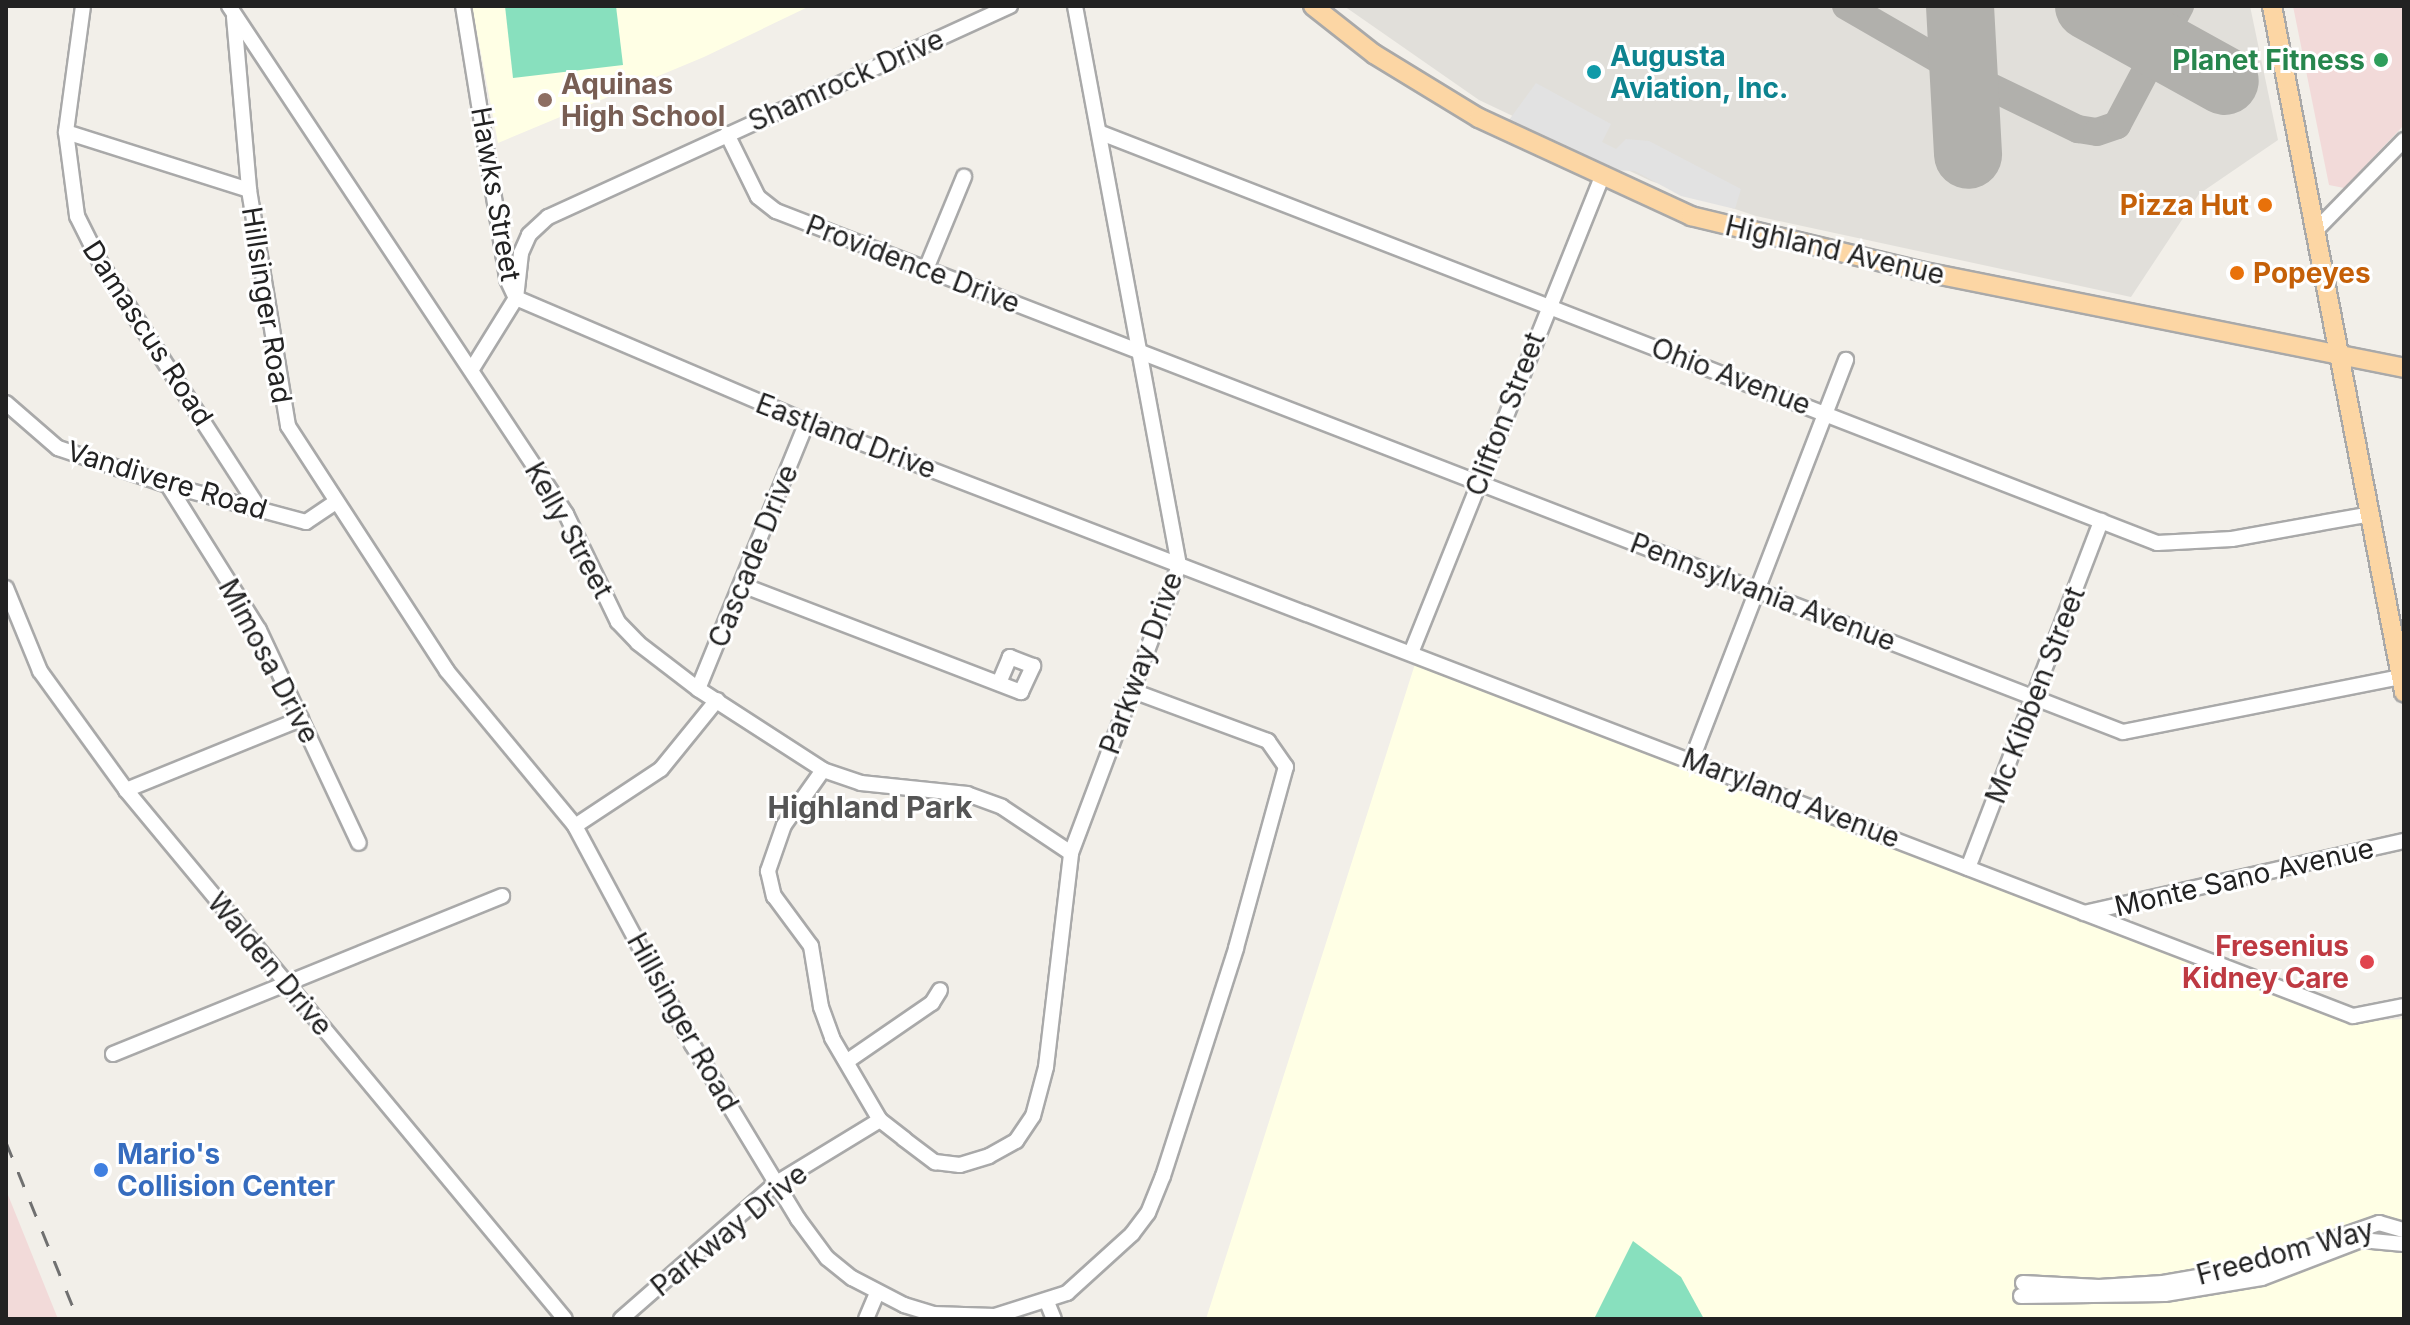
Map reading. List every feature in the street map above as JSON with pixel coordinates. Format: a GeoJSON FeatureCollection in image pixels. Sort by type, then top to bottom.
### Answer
{"type":"FeatureCollection","features":[{"type":"Feature","properties":{"kind":"main road","name":"Highland Avenue"},"geometry":{"type":"LineString","coordinates":[[1313,6],[1374,54],[1479,118],[1691,216],[2341,359],[2404,368]]}},
{"type":"Feature","properties":{"kind":"main road"},"geometry":{"type":"LineString","coordinates":[[2272,6],[2371,514],[2398,621],[2403,685]]}},
{"type":"Feature","properties":{"kind":"street","name":"Damascus Road"},"geometry":{"type":"LineString","coordinates":[[83,6],[66,132],[72,197],[83,233],[258,507]]}},
{"type":"Feature","properties":{"kind":"street","name":"Hawks Street"},"geometry":{"type":"LineString","coordinates":[[463,6],[507,279],[516,298],[472,369]]}},
{"type":"Feature","properties":{"kind":"street","name":"Shamrock Drive"},"geometry":{"type":"LineString","coordinates":[[529,235],[548,217],[1010,6]]}},
{"type":"Feature","properties":{"kind":"street","name":"Parkway Drive"},"geometry":{"type":"LineString","coordinates":[[621,1319],[775,1184],[880,1120],[935,1162],[960,1165],[1016,1141],[1033,1116],[1046,1067],[1071,853],[1179,565],[1075,6]]}},
{"type":"Feature","properties":{"kind":"street","name":"Hillsinger Road"},"geometry":{"type":"LineString","coordinates":[[232,11],[249,190],[283,410],[336,502],[447,671],[575,826],[692,1044],[775,1184],[827,1258],[901,1312],[995,1316],[1047,1302],[1086,1281],[1148,1213],[1286,779],[1282,756],[1268,741],[1133,691]]}},
{"type":"Feature","properties":{"kind":"street","name":"Kelly Street"},"geometry":{"type":"LineString","coordinates":[[232,11],[566,514],[618,622],[698,689],[823,770],[861,783],[967,794],[1002,807],[1071,853]]}},
{"type":"Feature","properties":{"kind":"street"},"geometry":{"type":"LineString","coordinates":[[66,132],[249,190]]}},
{"type":"Feature","properties":{"kind":"street","name":"Ohio Avenue"},"geometry":{"type":"LineString","coordinates":[[1101,133],[2157,543],[2191,544],[2371,514]]}},
{"type":"Feature","properties":{"kind":"street","name":"Providence Drive"},"geometry":{"type":"LineString","coordinates":[[727,134],[758,197],[776,211],[1138,351]]}},
{"type":"Feature","properties":{"kind":"street"},"geometry":{"type":"LineString","coordinates":[[2316,230],[2404,140]]}},
{"type":"Feature","properties":{"kind":"street"},"geometry":{"type":"LineString","coordinates":[[926,269],[964,177]]}},
{"type":"Feature","properties":{"kind":"street","name":"Clifton Street"},"geometry":{"type":"LineString","coordinates":[[1411,653],[1548,305],[1602,177]]}},
{"type":"Feature","properties":{"kind":"street"},"geometry":{"type":"LineString","coordinates":[[499,230],[529,235],[516,298]]}},
{"type":"Feature","properties":{"kind":"street","name":"Eastland Drive"},"geometry":{"type":"LineString","coordinates":[[516,298],[807,422],[1179,565]]}},
{"type":"Feature","properties":{"kind":"street","name":"Pennsylvania Avenue"},"geometry":{"type":"LineString","coordinates":[[1138,351],[2123,732],[2403,685]]}},
{"type":"Feature","properties":{"kind":"street"},"geometry":{"type":"LineString","coordinates":[[1692,759],[1846,360]]}},
{"type":"Feature","properties":{"kind":"street","name":"Vandivere Road"},"geometry":{"type":"LineString","coordinates":[[6,403],[58,448],[168,485],[306,522],[336,502]]}},
{"type":"Feature","properties":{"kind":"street","name":"Cascade Drive"},"geometry":{"type":"LineString","coordinates":[[698,689],[807,422]]}},
{"type":"Feature","properties":{"kind":"street","name":"Mimosa Drive"},"geometry":{"type":"LineString","coordinates":[[168,485],[259,630],[359,843]]}},
{"type":"Feature","properties":{"kind":"street","name":"Mc Kibben Street"},"geometry":{"type":"LineString","coordinates":[[1968,868],[2035,700],[2101,521]]}},
{"type":"Feature","properties":{"kind":"street","name":"Maryland Avenue"},"geometry":{"type":"LineString","coordinates":[[1179,565],[1692,759],[2353,1016],[2404,1006]]}},
{"type":"Feature","properties":{"kind":"street"},"geometry":{"type":"LineString","coordinates":[[742,585],[999,683]]}},
{"type":"Feature","properties":{"kind":"street","name":"Walden Drive"},"geometry":{"type":"LineString","coordinates":[[6,588],[40,671],[126,790],[565,1319]]}},
{"type":"Feature","properties":{"kind":"street"},"geometry":{"type":"LineString","coordinates":[[575,826],[661,769],[717,700]]}},
{"type":"Feature","properties":{"kind":"street"},"geometry":{"type":"LineString","coordinates":[[126,790],[301,719]]}},
{"type":"Feature","properties":{"kind":"street"},"geometry":{"type":"LineString","coordinates":[[823,770],[784,825],[768,871],[774,896],[811,946],[821,1007],[880,1120]]}},
{"type":"Feature","properties":{"kind":"street","name":"Monte Sano Avenue"},"geometry":{"type":"LineString","coordinates":[[2083,913],[2404,841]]}},
{"type":"Feature","properties":{"kind":"street"},"geometry":{"type":"LineString","coordinates":[[113,1054],[502,896]]}},
{"type":"Feature","properties":{"kind":"street"},"geometry":{"type":"LineString","coordinates":[[849,1060],[932,1003],[940,990]]}},
{"type":"Feature","properties":{"kind":"street","name":"Freedom Way"},"geometry":{"type":"LineString","coordinates":[[2404,1230],[2379,1223],[2250,1268],[2163,1283],[2022,1290],[2165,1294],[2262,1278],[2361,1240],[2404,1244]]}},
{"type":"Feature","properties":{"kind":"street"},"geometry":{"type":"LineString","coordinates":[[866,1319],[877,1293]]}},
{"type":"Feature","properties":{"kind":"street"},"geometry":{"type":"LineString","coordinates":[[1047,1302],[1054,1319]]}},
{"type":"Feature","properties":{"kind":"shaded area","name":"Aquinas High School"},"geometry":{"type":"Polygon","coordinates":[[[472,6],[810,6],[704,57],[498,143],[472,6]]]}},
{"type":"Feature","properties":{"kind":"shaded area"},"geometry":{"type":"Polygon","coordinates":[[[1344,6],[2250,6],[2278,140],[2199,194],[2131,297],[1756,216],[1651,181],[1479,100],[1344,6]]]}},
{"type":"Feature","properties":{"kind":"shaded area"},"geometry":{"type":"Polygon","coordinates":[[[2293,6],[2404,6],[2404,125],[2344,188],[2329,185],[2293,6]]]}},
{"type":"Feature","properties":{"kind":"shaded area"},"geometry":{"type":"Polygon","coordinates":[[[1536,83],[1611,124],[1602,142],[1616,149],[1626,139],[1649,141],[1741,189],[1735,209],[1681,196],[1635,171],[1610,170],[1509,120],[1536,83]]]}},
{"type":"Feature","properties":{"kind":"shaded area"},"geometry":{"type":"Polygon","coordinates":[[[1415,664],[2352,1022],[2404,1019],[2404,1319],[1206,1319],[1415,664]]]}},
{"type":"Feature","properties":{"kind":"shaded area"},"geometry":{"type":"Polygon","coordinates":[[[6,1190],[58,1319],[6,1319],[6,1190]]]}},
{"type":"Feature","properties":{"kind":"green space"},"geometry":{"type":"Polygon","coordinates":[[[505,6],[616,6],[623,65],[513,78],[505,6]]]}},
{"type":"Feature","properties":{"kind":"green space"},"geometry":{"type":"Polygon","coordinates":[[[1633,1241],[1681,1277],[1704,1319],[1594,1319],[1633,1241]]]}},
{"type":"Feature","properties":{"kind":"taxiway"},"geometry":{"type":"LineString","coordinates":[[1846,6],[1964,74],[2078,129],[2097,132],[2117,125],[2180,6]]}},
{"type":"Feature","properties":{"kind":"runway"},"geometry":{"type":"LineString","coordinates":[[1960,6],[1968,155]]}},
{"type":"Feature","properties":{"kind":"runway"},"geometry":{"type":"LineString","coordinates":[[2089,6],[2225,81]]}},
{"type":"Feature","properties":{"kind":"railway"},"geometry":{"type":"LineString","coordinates":[[6,1142],[78,1319]]}},
{"type":"Feature","properties":{"kind":"place","name":"Planet Fitness"},"geometry":{"type":"Point","coordinates":[2381,60]}},
{"type":"Feature","properties":{"kind":"place","name":"Augusta Aviation, Inc."},"geometry":{"type":"Point","coordinates":[1594,72]}},
{"type":"Feature","properties":{"kind":"place","name":"Aquinas High School"},"geometry":{"type":"Point","coordinates":[545,100]}},
{"type":"Feature","properties":{"kind":"place","name":"Pizza Hut"},"geometry":{"type":"Point","coordinates":[2265,205]}},
{"type":"Feature","properties":{"kind":"place","name":"Popeyes"},"geometry":{"type":"Point","coordinates":[2237,273]}},
{"type":"Feature","properties":{"kind":"place","name":"Fresenius Kidney Care"},"geometry":{"type":"Point","coordinates":[2367,962]}},
{"type":"Feature","properties":{"kind":"place","name":"Mario's Collision Center"},"geometry":{"type":"Point","coordinates":[101,1170]}},
{"type":"Feature","properties":{"kind":"district","name":"Highland Park"},"geometry":{"type":"Point","coordinates":[870,807]}}]}
